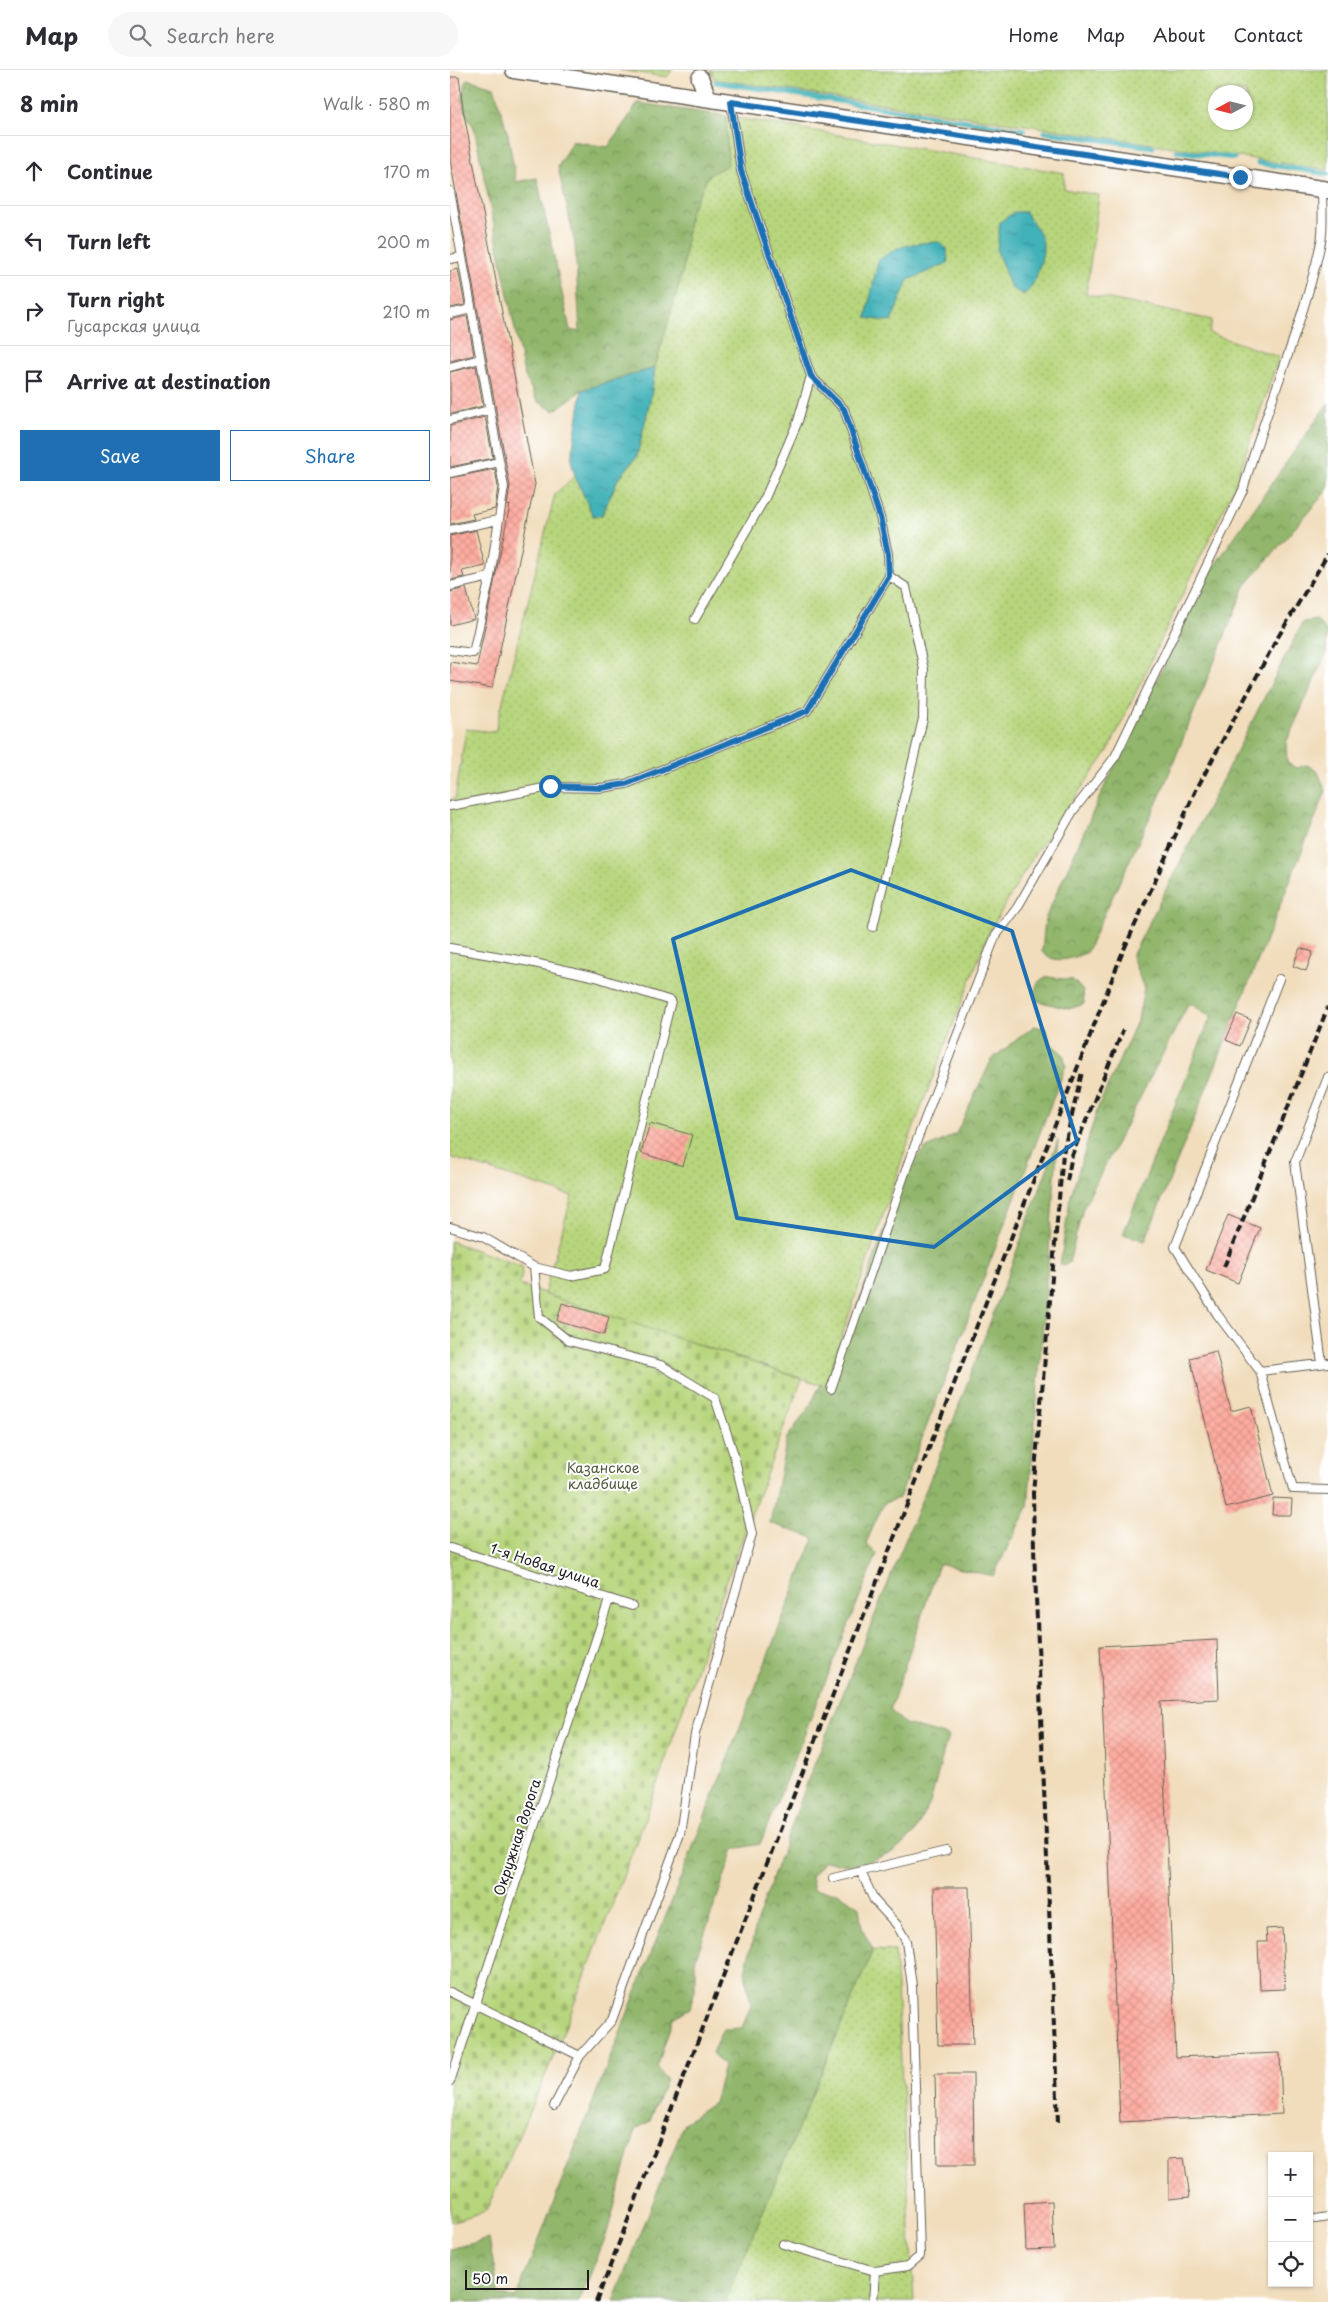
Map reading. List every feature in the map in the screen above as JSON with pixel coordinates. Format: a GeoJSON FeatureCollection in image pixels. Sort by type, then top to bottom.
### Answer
{"type":"FeatureCollection","features":[{"type":"Feature","properties":{"kind":"street"},"geometry":{"type":"LineString","coordinates":[[514,70],[1325,189]]}},
{"type":"Feature","properties":{"kind":"street"},"geometry":{"type":"LineString","coordinates":[[698,74],[708,98]]}},
{"type":"Feature","properties":{"kind":"lane"},"geometry":{"type":"LineString","coordinates":[[450,806],[550,786],[601,788],[626,784],[807,711],[889,576],[888,554],[880,517],[844,409],[811,376],[741,171],[731,102]]}},
{"type":"Feature","properties":{"kind":"lane"},"geometry":{"type":"LineString","coordinates":[[831,1389],[910,1158],[995,937],[1017,908],[1073,811],[1115,757],[1243,490],[1255,448],[1298,324],[1321,241],[1325,189]]}},
{"type":"Feature","properties":{"kind":"lane"},"geometry":{"type":"LineString","coordinates":[[450,192],[504,488],[490,577],[473,653],[450,650]]}},
{"type":"Feature","properties":{"kind":"lane"},"geometry":{"type":"LineString","coordinates":[[450,259],[462,257]]}},
{"type":"Feature","properties":{"kind":"lane"},"geometry":{"type":"LineString","coordinates":[[450,314],[471,309]]}},
{"type":"Feature","properties":{"kind":"lane"},"geometry":{"type":"LineString","coordinates":[[450,366],[480,359]]}},
{"type":"Feature","properties":{"kind":"lane"},"geometry":{"type":"LineString","coordinates":[[695,619],[765,498],[798,421],[811,376]]}},
{"type":"Feature","properties":{"kind":"lane"},"geometry":{"type":"LineString","coordinates":[[450,420],[490,410]]}},
{"type":"Feature","properties":{"kind":"lane"},"geometry":{"type":"LineString","coordinates":[[450,473],[499,462]]}},
{"type":"Feature","properties":{"kind":"lane"},"geometry":{"type":"LineString","coordinates":[[450,530],[498,520]]}},
{"type":"Feature","properties":{"kind":"lane"},"geometry":{"type":"LineString","coordinates":[[873,927],[923,719],[924,670],[915,621],[906,587],[889,576]]}},
{"type":"Feature","properties":{"kind":"lane"},"geometry":{"type":"LineString","coordinates":[[450,586],[490,577]]}},
{"type":"Feature","properties":{"kind":"lane"},"geometry":{"type":"LineString","coordinates":[[450,948],[530,962],[596,977],[671,1001],[605,1269],[571,1276],[534,1267],[483,1237],[450,1227]]}},
{"type":"Feature","properties":{"kind":"lane"},"geometry":{"type":"LineString","coordinates":[[1280,979],[1176,1248],[1217,1314],[1260,1371],[1293,1489],[1328,1490]]}},
{"type":"Feature","properties":{"kind":"lane"},"geometry":{"type":"LineString","coordinates":[[1260,1371],[1325,1363],[1295,1162],[1328,1077]]}},
{"type":"Feature","properties":{"kind":"lane"},"geometry":{"type":"LineString","coordinates":[[534,1267],[539,1316],[569,1341],[661,1364],[715,1398],[734,1455],[752,1534],[695,1734],[680,1834],[612,2020],[580,2056],[554,2106]]}},
{"type":"Feature","properties":{"kind":"lane","name":"1-я Новая улица"},"geometry":{"type":"LineString","coordinates":[[450,1548],[632,1606]]}},
{"type":"Feature","properties":{"kind":"lane","name":"Окружная дорога"},"geometry":{"type":"LineString","coordinates":[[450,2082],[609,1600]]}},
{"type":"Feature","properties":{"kind":"lane"},"geometry":{"type":"LineString","coordinates":[[833,1878],[946,1851]]}},
{"type":"Feature","properties":{"kind":"lane"},"geometry":{"type":"LineString","coordinates":[[783,2244],[875,2271],[908,2266],[920,2256],[912,1986],[906,1941],[897,1926],[874,1900],[861,1872]]}},
{"type":"Feature","properties":{"kind":"lane"},"geometry":{"type":"LineString","coordinates":[[450,1992],[580,2056]]}},
{"type":"Feature","properties":{"kind":"lane"},"geometry":{"type":"LineString","coordinates":[[1314,2219],[1328,2217]]}},
{"type":"Feature","properties":{"kind":"lane"},"geometry":{"type":"LineString","coordinates":[[873,2302],[875,2271]]}},
{"type":"Feature","properties":{"kind":"highlighted area"},"geometry":{"type":"Polygon","coordinates":[[[851,870],[1012,931],[1077,1141],[934,1247],[737,1218],[673,939],[851,870]]]}},
{"type":"Feature","properties":{"kind":"green space"},"geometry":{"type":"Polygon","coordinates":[[[620,70],[672,70],[667,77],[620,70]]]}},
{"type":"Feature","properties":{"kind":"green space"},"geometry":{"type":"Polygon","coordinates":[[[710,70],[1328,70],[1328,170],[714,79],[710,70]]]}},
{"type":"Feature","properties":{"kind":"green space"},"geometry":{"type":"Polygon","coordinates":[[[467,79],[494,87],[508,134],[516,182],[537,178],[570,330],[580,332],[575,244],[558,167],[572,141],[608,147],[638,103],[726,116],[728,165],[709,175],[690,212],[683,270],[655,368],[582,390],[554,411],[537,401],[524,374],[474,127],[464,109],[462,99],[467,79]]]}},
{"type":"Feature","properties":{"kind":"green space"},"geometry":{"type":"Polygon","coordinates":[[[726,116],[1064,173],[1064,189],[1099,195],[1086,294],[1212,320],[1209,333],[1279,357],[1234,487],[1108,751],[1036,852],[989,932],[908,1142],[825,1386],[544,1294],[572,1196],[450,1157],[450,800],[455,799],[466,729],[495,732],[555,494],[575,476],[593,516],[602,515],[617,481],[637,456],[651,396],[655,368],[683,270],[690,212],[709,175],[728,165],[726,116]]]}},
{"type":"Feature","properties":{"kind":"green space"},"geometry":{"type":"Polygon","coordinates":[[[1328,403],[1328,489],[1245,586],[1159,798],[1086,953],[1063,960],[1047,956],[1042,952],[1045,919],[1101,794],[1208,575],[1328,403]]]}},
{"type":"Feature","properties":{"kind":"green space"},"geometry":{"type":"Polygon","coordinates":[[[1317,620],[1327,633],[1326,654],[1286,743],[1287,763],[1297,768],[1307,765],[1318,772],[1326,791],[1145,1241],[1123,1234],[1211,1016],[1189,1003],[1083,1208],[1069,1263],[1060,1265],[1070,1199],[1097,1110],[1138,1019],[1144,989],[1132,956],[1303,622],[1317,620]]]}},
{"type":"Feature","properties":{"kind":"green space"},"geometry":{"type":"Polygon","coordinates":[[[1047,977],[1073,980],[1083,991],[1084,1004],[1069,1009],[1038,1001],[1034,993],[1038,982],[1047,977]]]}},
{"type":"Feature","properties":{"kind":"green space"},"geometry":{"type":"Polygon","coordinates":[[[1034,1026],[1045,1028],[1051,1044],[1063,1054],[1066,1065],[899,1498],[884,1503],[866,1543],[877,1554],[760,1844],[734,1849],[695,1961],[695,1990],[690,2008],[673,2018],[657,2068],[666,2079],[650,2121],[636,2129],[606,2236],[579,2302],[450,2302],[450,2249],[489,2239],[499,2296],[516,2298],[814,1538],[770,1523],[787,1438],[808,1409],[846,1336],[907,1167],[925,1149],[956,1134],[992,1059],[1034,1026]]]}},
{"type":"Feature","properties":{"kind":"green space"},"geometry":{"type":"Polygon","coordinates":[[[1058,1140],[1028,1507],[993,1576],[939,1564],[890,1710],[905,1724],[948,1736],[930,1803],[914,1834],[895,1851],[856,1866],[824,1861],[811,1877],[814,1890],[839,1893],[859,1907],[862,1928],[873,1950],[725,2302],[614,2302],[684,2123],[714,2103],[724,2066],[712,2053],[723,2029],[742,2028],[751,2005],[745,1972],[757,1921],[810,1775],[948,1435],[1058,1140]]]}},
{"type":"Feature","properties":{"kind":"green space","name":"Казанское кладбище"},"geometry":{"type":"Polygon","coordinates":[[[450,1241],[523,1267],[520,1285],[802,1379],[728,1577],[648,1811],[558,2046],[486,2211],[450,2222],[450,1241]]]}},
{"type":"Feature","properties":{"kind":"green space"},"geometry":{"type":"Polygon","coordinates":[[[873,1950],[895,1951],[914,2302],[725,2302],[873,1950]]]}},
{"type":"Feature","properties":{"kind":"water"},"geometry":{"type":"Polygon","coordinates":[[[1014,212],[1025,212],[1040,233],[1043,245],[1036,278],[1024,295],[1011,288],[997,251],[1000,222],[1014,212]]]}},
{"type":"Feature","properties":{"kind":"water"},"geometry":{"type":"Polygon","coordinates":[[[939,242],[947,249],[948,263],[908,280],[891,322],[866,318],[878,261],[900,248],[921,243],[939,242]]]}},
{"type":"Feature","properties":{"kind":"water"},"geometry":{"type":"Polygon","coordinates":[[[655,368],[651,396],[637,456],[617,481],[602,515],[593,516],[575,476],[571,460],[582,390],[655,368]]]}},
{"type":"Feature","properties":{"kind":"building"},"geometry":{"type":"Polygon","coordinates":[[[450,77],[459,77],[463,109],[535,484],[492,688],[450,681],[450,662],[477,666],[510,505],[507,506],[510,486],[450,160],[450,77]]]}},
{"type":"Feature","properties":{"kind":"building"},"geometry":{"type":"Polygon","coordinates":[[[458,269],[465,305],[450,308],[450,271],[458,269]]]}},
{"type":"Feature","properties":{"kind":"building"},"geometry":{"type":"Polygon","coordinates":[[[467,316],[474,355],[450,361],[450,320],[467,316]]]}},
{"type":"Feature","properties":{"kind":"building"},"geometry":{"type":"Polygon","coordinates":[[[476,366],[483,406],[450,414],[450,372],[476,366]]]}},
{"type":"Feature","properties":{"kind":"building"},"geometry":{"type":"Polygon","coordinates":[[[485,417],[493,458],[450,467],[450,426],[485,417]]]}},
{"type":"Feature","properties":{"kind":"building"},"geometry":{"type":"Polygon","coordinates":[[[495,469],[498,487],[495,509],[472,514],[474,519],[450,524],[450,478],[495,469]]]}},
{"type":"Feature","properties":{"kind":"building"},"geometry":{"type":"Polygon","coordinates":[[[476,530],[485,566],[462,571],[464,577],[450,580],[450,536],[476,530]]]}},
{"type":"Feature","properties":{"kind":"building"},"geometry":{"type":"Polygon","coordinates":[[[466,588],[474,619],[450,625],[450,592],[466,588]]]}},
{"type":"Feature","properties":{"kind":"building"},"geometry":{"type":"Polygon","coordinates":[[[1300,948],[1313,952],[1306,971],[1293,966],[1300,948]]]}},
{"type":"Feature","properties":{"kind":"building"},"geometry":{"type":"Polygon","coordinates":[[[1237,1014],[1251,1020],[1240,1046],[1226,1040],[1237,1014]]]}},
{"type":"Feature","properties":{"kind":"building"},"geometry":{"type":"Polygon","coordinates":[[[650,1123],[692,1135],[683,1166],[641,1153],[650,1123]]]}},
{"type":"Feature","properties":{"kind":"building"},"geometry":{"type":"Polygon","coordinates":[[[1228,1215],[1260,1228],[1238,1283],[1206,1270],[1228,1215]]]}},
{"type":"Feature","properties":{"kind":"building"},"geometry":{"type":"Polygon","coordinates":[[[562,1303],[609,1317],[604,1335],[557,1321],[562,1303]]]}},
{"type":"Feature","properties":{"kind":"building"},"geometry":{"type":"Polygon","coordinates":[[[1216,1351],[1231,1411],[1251,1406],[1273,1496],[1226,1508],[1190,1358],[1216,1351]]]}},
{"type":"Feature","properties":{"kind":"building"},"geometry":{"type":"Polygon","coordinates":[[[1273,1498],[1292,1499],[1291,1515],[1272,1515],[1273,1498]]]}},
{"type":"Feature","properties":{"kind":"building"},"geometry":{"type":"Polygon","coordinates":[[[1217,1640],[1219,1699],[1161,1702],[1176,2057],[1280,2053],[1282,2114],[1120,2122],[1100,1646],[1217,1640]]]}},
{"type":"Feature","properties":{"kind":"building"},"geometry":{"type":"Polygon","coordinates":[[[934,1887],[969,1887],[973,2045],[938,2045],[934,1887]]]}},
{"type":"Feature","properties":{"kind":"building"},"geometry":{"type":"Polygon","coordinates":[[[1282,1928],[1285,1989],[1260,1990],[1258,1942],[1267,1942],[1266,1929],[1282,1928]]]}},
{"type":"Feature","properties":{"kind":"building"},"geometry":{"type":"Polygon","coordinates":[[[935,2074],[973,2074],[974,2165],[937,2165],[935,2074]]]}},
{"type":"Feature","properties":{"kind":"building"},"geometry":{"type":"Polygon","coordinates":[[[1184,2158],[1190,2197],[1169,2199],[1169,2159],[1184,2158]]]}},
{"type":"Feature","properties":{"kind":"building"},"geometry":{"type":"Polygon","coordinates":[[[1052,2201],[1054,2249],[1026,2250],[1024,2203],[1052,2201]]]}},
{"type":"Feature","properties":{"kind":"waterway"},"geometry":{"type":"LineString","coordinates":[[716,82],[1024,130]]}},
{"type":"Feature","properties":{"kind":"waterway"},"geometry":{"type":"LineString","coordinates":[[1045,132],[1153,147]]}},
{"type":"Feature","properties":{"kind":"waterway"},"geometry":{"type":"LineString","coordinates":[[1176,151],[1234,158]]}},
{"type":"Feature","properties":{"kind":"waterway"},"geometry":{"type":"LineString","coordinates":[[1258,163],[1328,174]]}},
{"type":"Feature","properties":{"kind":"railway"},"geometry":{"type":"LineString","coordinates":[[596,2302],[1121,956],[1195,792],[1275,642],[1328,554]]}},
{"type":"Feature","properties":{"kind":"railway"},"geometry":{"type":"LineString","coordinates":[[1224,1267],[1328,1007]]}},
{"type":"Feature","properties":{"kind":"railway"},"geometry":{"type":"LineString","coordinates":[[1067,1181],[1072,1155],[1123,1030]]}},
{"type":"Feature","properties":{"kind":"railway"},"geometry":{"type":"LineString","coordinates":[[1058,2122],[1033,1493],[1063,1153],[1082,1072]]}},
{"type":"Feature","properties":{"kind":"route"},"geometry":{"type":"LineString","coordinates":[[550,786],[601,788],[626,784],[807,711],[889,576],[888,554],[880,517],[844,409],[811,376],[741,171],[731,102],[1240,177]]}}]}
